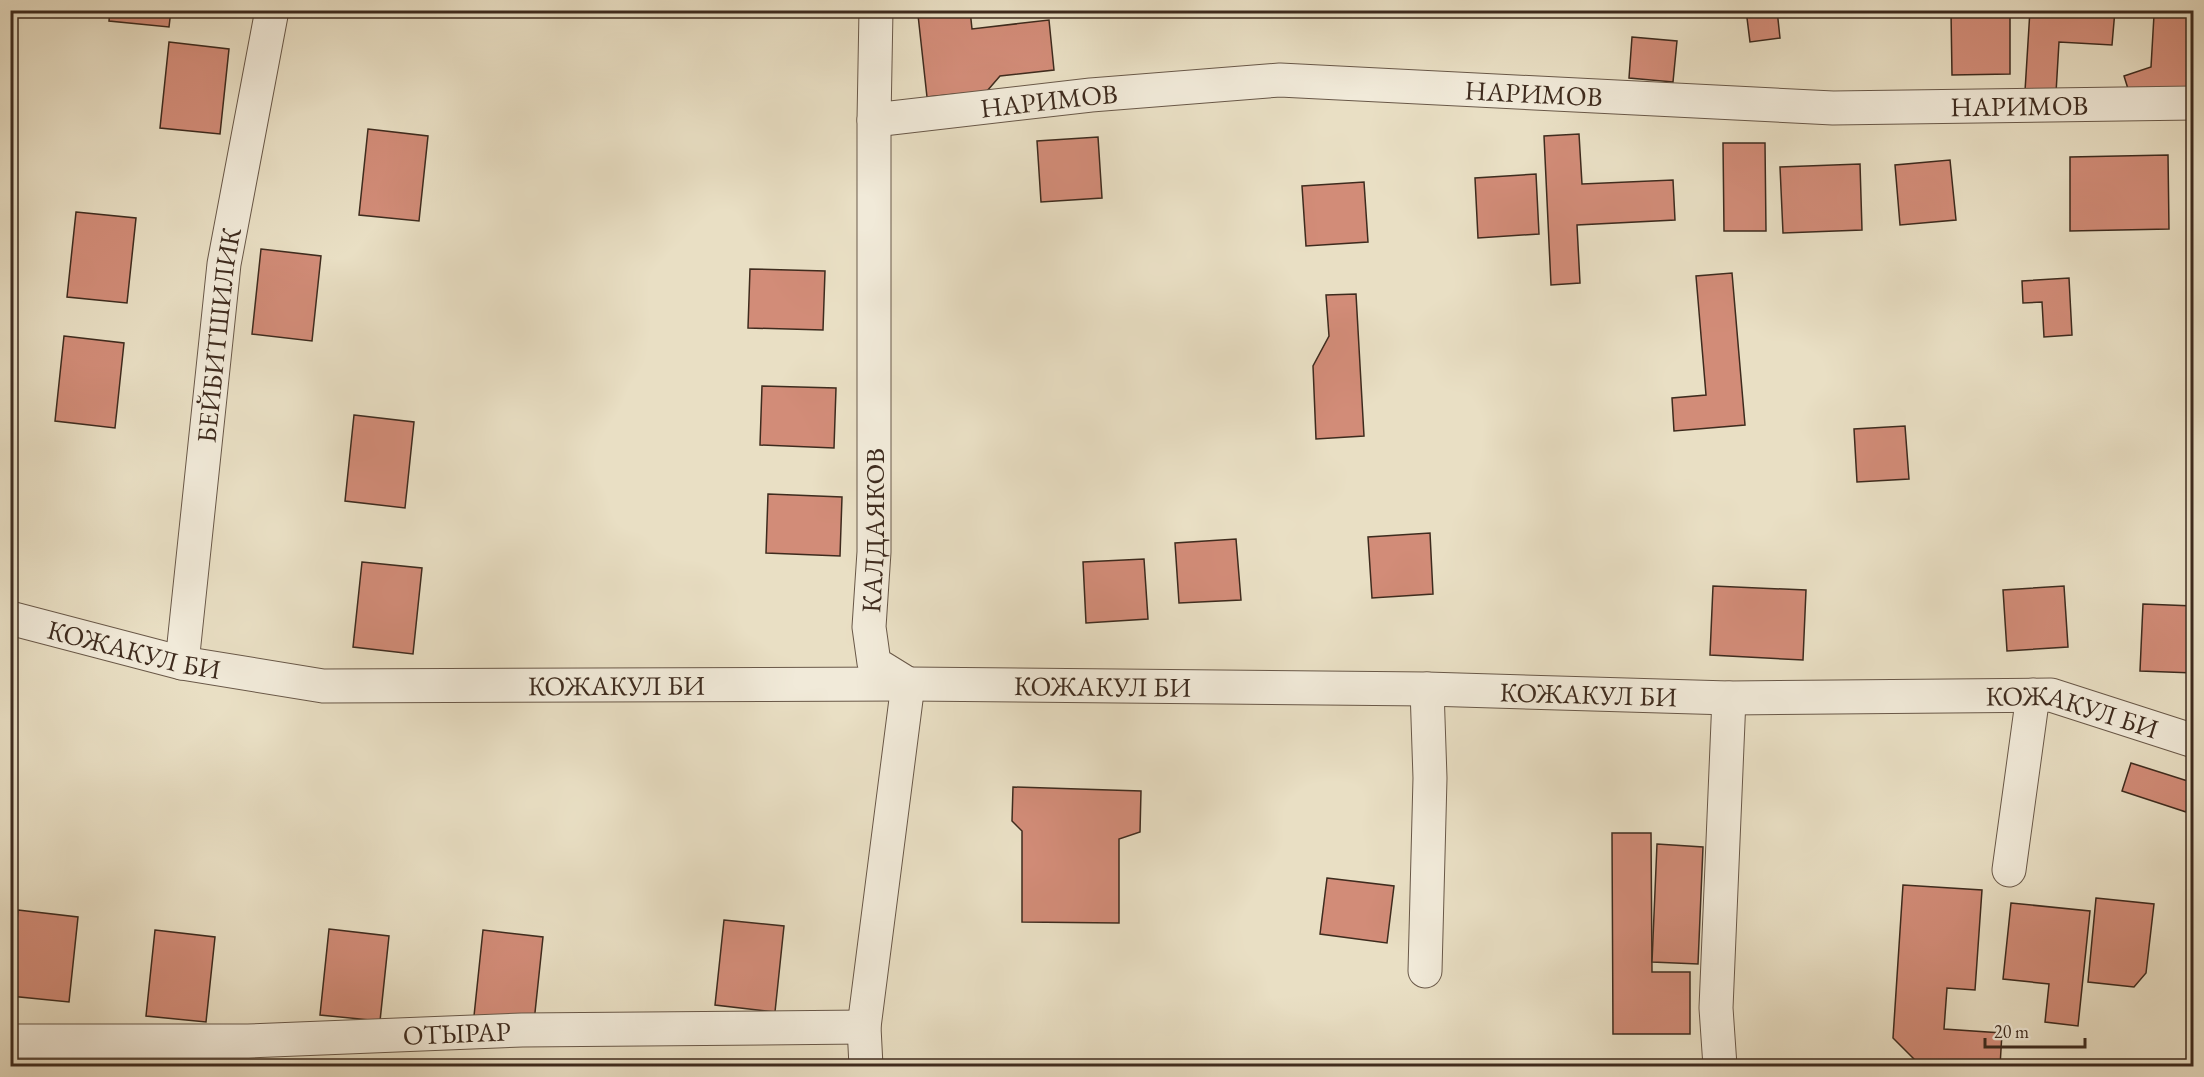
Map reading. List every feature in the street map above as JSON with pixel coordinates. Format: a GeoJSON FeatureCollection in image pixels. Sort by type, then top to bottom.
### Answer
{"type":"FeatureCollection","features":[{"type":"Feature","properties":{"kind":"street","name":"БЕЙБИТШИЛИК"},"geometry":{"type":"LineString","coordinates":[[182,663],[224,264],[272,10]]}},
{"type":"Feature","properties":{"kind":"street","name":"КАЛДАЯКОВ"},"geometry":{"type":"LineString","coordinates":[[876,10],[874,552],[868,627],[874,663],[908,684]]}},
{"type":"Feature","properties":{"kind":"street","name":"НАРИМОВ"},"geometry":{"type":"LineString","coordinates":[[874,120],[1091,95],[1280,80],[1833,108],[2193,103]]}},
{"type":"Feature","properties":{"kind":"street","name":"КОЖАКУЛ БИ"},"geometry":{"type":"LineString","coordinates":[[10,618],[182,663],[323,686],[908,684],[1427,689],[1729,698],[2051,695],[2193,741]]}},
{"type":"Feature","properties":{"kind":"street"},"geometry":{"type":"LineString","coordinates":[[867,1066],[864,1027],[908,684]]}},
{"type":"Feature","properties":{"kind":"street"},"geometry":{"type":"LineString","coordinates":[[1425,971],[1430,778],[1427,689]]}},
{"type":"Feature","properties":{"kind":"street"},"geometry":{"type":"LineString","coordinates":[[2009,870],[2033,695]]}},
{"type":"Feature","properties":{"kind":"street"},"geometry":{"type":"LineString","coordinates":[[1720,1066],[1716,1008],[1729,698]]}},
{"type":"Feature","properties":{"kind":"street","name":"ОТЫРАР"},"geometry":{"type":"LineString","coordinates":[[10,1041],[248,1041],[522,1030],[864,1027]]}},
{"type":"Feature","properties":{"kind":"building"},"geometry":{"type":"Polygon","coordinates":[[[110,10],[171,10],[169,27],[109,21],[110,10]]]}},
{"type":"Feature","properties":{"kind":"building"},"geometry":{"type":"Polygon","coordinates":[[[970,10],[972,29],[1049,20],[1054,70],[1000,76],[987,91],[927,97],[918,15],[970,10]]]}},
{"type":"Feature","properties":{"kind":"building"},"geometry":{"type":"Polygon","coordinates":[[[1746,10],[1777,10],[1780,38],[1750,42],[1746,10]]]}},
{"type":"Feature","properties":{"kind":"building"},"geometry":{"type":"Polygon","coordinates":[[[2030,10],[2115,10],[2112,45],[2059,42],[2056,93],[2025,91],[2030,10]]]}},
{"type":"Feature","properties":{"kind":"building"},"geometry":{"type":"Polygon","coordinates":[[[2010,11],[2010,74],[1952,75],[1951,12],[2010,11]]]}},
{"type":"Feature","properties":{"kind":"building"},"geometry":{"type":"Polygon","coordinates":[[[2154,15],[2194,17],[2194,96],[2129,92],[2124,76],[2151,67],[2154,15]]]}},
{"type":"Feature","properties":{"kind":"building"},"geometry":{"type":"Polygon","coordinates":[[[1632,37],[1677,41],[1673,82],[1629,78],[1632,37]]]}},
{"type":"Feature","properties":{"kind":"building"},"geometry":{"type":"Polygon","coordinates":[[[169,42],[229,49],[220,134],[160,128],[169,42]]]}},
{"type":"Feature","properties":{"kind":"building"},"geometry":{"type":"Polygon","coordinates":[[[368,129],[428,136],[419,221],[359,215],[368,129]]]}},
{"type":"Feature","properties":{"kind":"building"},"geometry":{"type":"Polygon","coordinates":[[[1579,134],[1582,184],[1673,180],[1675,220],[1577,225],[1580,283],[1551,285],[1544,136],[1579,134]]]}},
{"type":"Feature","properties":{"kind":"building"},"geometry":{"type":"Polygon","coordinates":[[[1098,137],[1102,198],[1041,202],[1037,141],[1098,137]]]}},
{"type":"Feature","properties":{"kind":"building"},"geometry":{"type":"Polygon","coordinates":[[[1723,143],[1765,143],[1766,231],[1724,231],[1723,143]]]}},
{"type":"Feature","properties":{"kind":"building"},"geometry":{"type":"Polygon","coordinates":[[[2168,155],[2169,229],[2070,231],[2070,157],[2168,155]]]}},
{"type":"Feature","properties":{"kind":"building"},"geometry":{"type":"Polygon","coordinates":[[[1950,160],[1956,220],[1900,225],[1895,165],[1950,160]]]}},
{"type":"Feature","properties":{"kind":"building"},"geometry":{"type":"Polygon","coordinates":[[[1860,164],[1862,230],[1783,233],[1780,167],[1860,164]]]}},
{"type":"Feature","properties":{"kind":"building"},"geometry":{"type":"Polygon","coordinates":[[[1536,174],[1539,234],[1478,238],[1475,178],[1536,174]]]}},
{"type":"Feature","properties":{"kind":"building"},"geometry":{"type":"Polygon","coordinates":[[[1364,182],[1368,242],[1306,246],[1302,186],[1364,182]]]}},
{"type":"Feature","properties":{"kind":"building"},"geometry":{"type":"Polygon","coordinates":[[[76,212],[136,218],[127,303],[67,297],[76,212]]]}},
{"type":"Feature","properties":{"kind":"building"},"geometry":{"type":"Polygon","coordinates":[[[261,249],[321,256],[312,341],[252,334],[261,249]]]}},
{"type":"Feature","properties":{"kind":"building"},"geometry":{"type":"Polygon","coordinates":[[[750,269],[825,271],[823,330],[748,328],[750,269]]]}},
{"type":"Feature","properties":{"kind":"building"},"geometry":{"type":"Polygon","coordinates":[[[1732,273],[1745,425],[1674,431],[1672,398],[1706,395],[1696,276],[1732,273]]]}},
{"type":"Feature","properties":{"kind":"building"},"geometry":{"type":"Polygon","coordinates":[[[2069,278],[2072,335],[2044,337],[2042,302],[2023,303],[2022,281],[2069,278]]]}},
{"type":"Feature","properties":{"kind":"building"},"geometry":{"type":"Polygon","coordinates":[[[1356,294],[1364,436],[1316,439],[1313,366],[1329,336],[1326,295],[1356,294]]]}},
{"type":"Feature","properties":{"kind":"building"},"geometry":{"type":"Polygon","coordinates":[[[64,336],[124,343],[115,428],[55,421],[64,336]]]}},
{"type":"Feature","properties":{"kind":"building"},"geometry":{"type":"Polygon","coordinates":[[[762,386],[836,388],[834,448],[760,445],[762,386]]]}},
{"type":"Feature","properties":{"kind":"building"},"geometry":{"type":"Polygon","coordinates":[[[354,415],[414,422],[405,508],[345,501],[354,415]]]}},
{"type":"Feature","properties":{"kind":"building"},"geometry":{"type":"Polygon","coordinates":[[[1905,426],[1909,479],[1857,482],[1854,429],[1905,426]]]}},
{"type":"Feature","properties":{"kind":"building"},"geometry":{"type":"Polygon","coordinates":[[[768,494],[842,497],[840,556],[766,553],[768,494]]]}},
{"type":"Feature","properties":{"kind":"building"},"geometry":{"type":"Polygon","coordinates":[[[1430,533],[1433,594],[1372,598],[1368,537],[1430,533]]]}},
{"type":"Feature","properties":{"kind":"building"},"geometry":{"type":"Polygon","coordinates":[[[1236,539],[1241,600],[1179,603],[1175,543],[1236,539]]]}},
{"type":"Feature","properties":{"kind":"building"},"geometry":{"type":"Polygon","coordinates":[[[1144,559],[1148,619],[1086,623],[1083,562],[1144,559]]]}},
{"type":"Feature","properties":{"kind":"building"},"geometry":{"type":"Polygon","coordinates":[[[362,562],[422,568],[413,654],[353,647],[362,562]]]}},
{"type":"Feature","properties":{"kind":"building"},"geometry":{"type":"Polygon","coordinates":[[[1713,586],[1806,590],[1803,660],[1710,655],[1713,586]]]}},
{"type":"Feature","properties":{"kind":"building"},"geometry":{"type":"Polygon","coordinates":[[[2064,586],[2068,647],[2007,651],[2003,590],[2064,586]]]}},
{"type":"Feature","properties":{"kind":"building"},"geometry":{"type":"Polygon","coordinates":[[[2143,604],[2194,606],[2194,673],[2140,671],[2143,604]]]}},
{"type":"Feature","properties":{"kind":"building"},"geometry":{"type":"Polygon","coordinates":[[[2131,763],[2194,783],[2186,812],[2122,791],[2131,763]]]}},
{"type":"Feature","properties":{"kind":"building"},"geometry":{"type":"Polygon","coordinates":[[[1013,787],[1141,791],[1140,832],[1119,839],[1119,923],[1022,922],[1022,831],[1012,821],[1013,787]]]}},
{"type":"Feature","properties":{"kind":"building"},"geometry":{"type":"Polygon","coordinates":[[[1612,833],[1651,833],[1652,972],[1690,972],[1690,1034],[1613,1034],[1612,833]]]}},
{"type":"Feature","properties":{"kind":"building"},"geometry":{"type":"Polygon","coordinates":[[[1657,844],[1703,847],[1698,964],[1652,962],[1657,844]]]}},
{"type":"Feature","properties":{"kind":"building"},"geometry":{"type":"Polygon","coordinates":[[[1327,878],[1394,886],[1387,943],[1320,934],[1327,878]]]}},
{"type":"Feature","properties":{"kind":"building"},"geometry":{"type":"Polygon","coordinates":[[[1903,885],[1982,890],[1975,990],[1947,988],[1944,1029],[2002,1033],[2000,1066],[1920,1065],[1893,1038],[1903,885]]]}},
{"type":"Feature","properties":{"kind":"building"},"geometry":{"type":"Polygon","coordinates":[[[2096,898],[2154,904],[2146,973],[2134,987],[2088,982],[2096,898]]]}},
{"type":"Feature","properties":{"kind":"building"},"geometry":{"type":"Polygon","coordinates":[[[2011,903],[2090,911],[2078,1026],[2045,1022],[2049,984],[2003,979],[2011,903]]]}},
{"type":"Feature","properties":{"kind":"building"},"geometry":{"type":"Polygon","coordinates":[[[18,910],[78,917],[69,1002],[10,996],[18,910]]]}},
{"type":"Feature","properties":{"kind":"building"},"geometry":{"type":"Polygon","coordinates":[[[724,920],[784,926],[775,1012],[715,1005],[724,920]]]}},
{"type":"Feature","properties":{"kind":"building"},"geometry":{"type":"Polygon","coordinates":[[[329,929],[389,936],[380,1021],[320,1015],[329,929]]]}},
{"type":"Feature","properties":{"kind":"building"},"geometry":{"type":"Polygon","coordinates":[[[155,930],[215,937],[206,1022],[146,1016],[155,930]]]}},
{"type":"Feature","properties":{"kind":"building"},"geometry":{"type":"Polygon","coordinates":[[[483,930],[543,937],[534,1022],[474,1016],[483,930]]]}}]}
